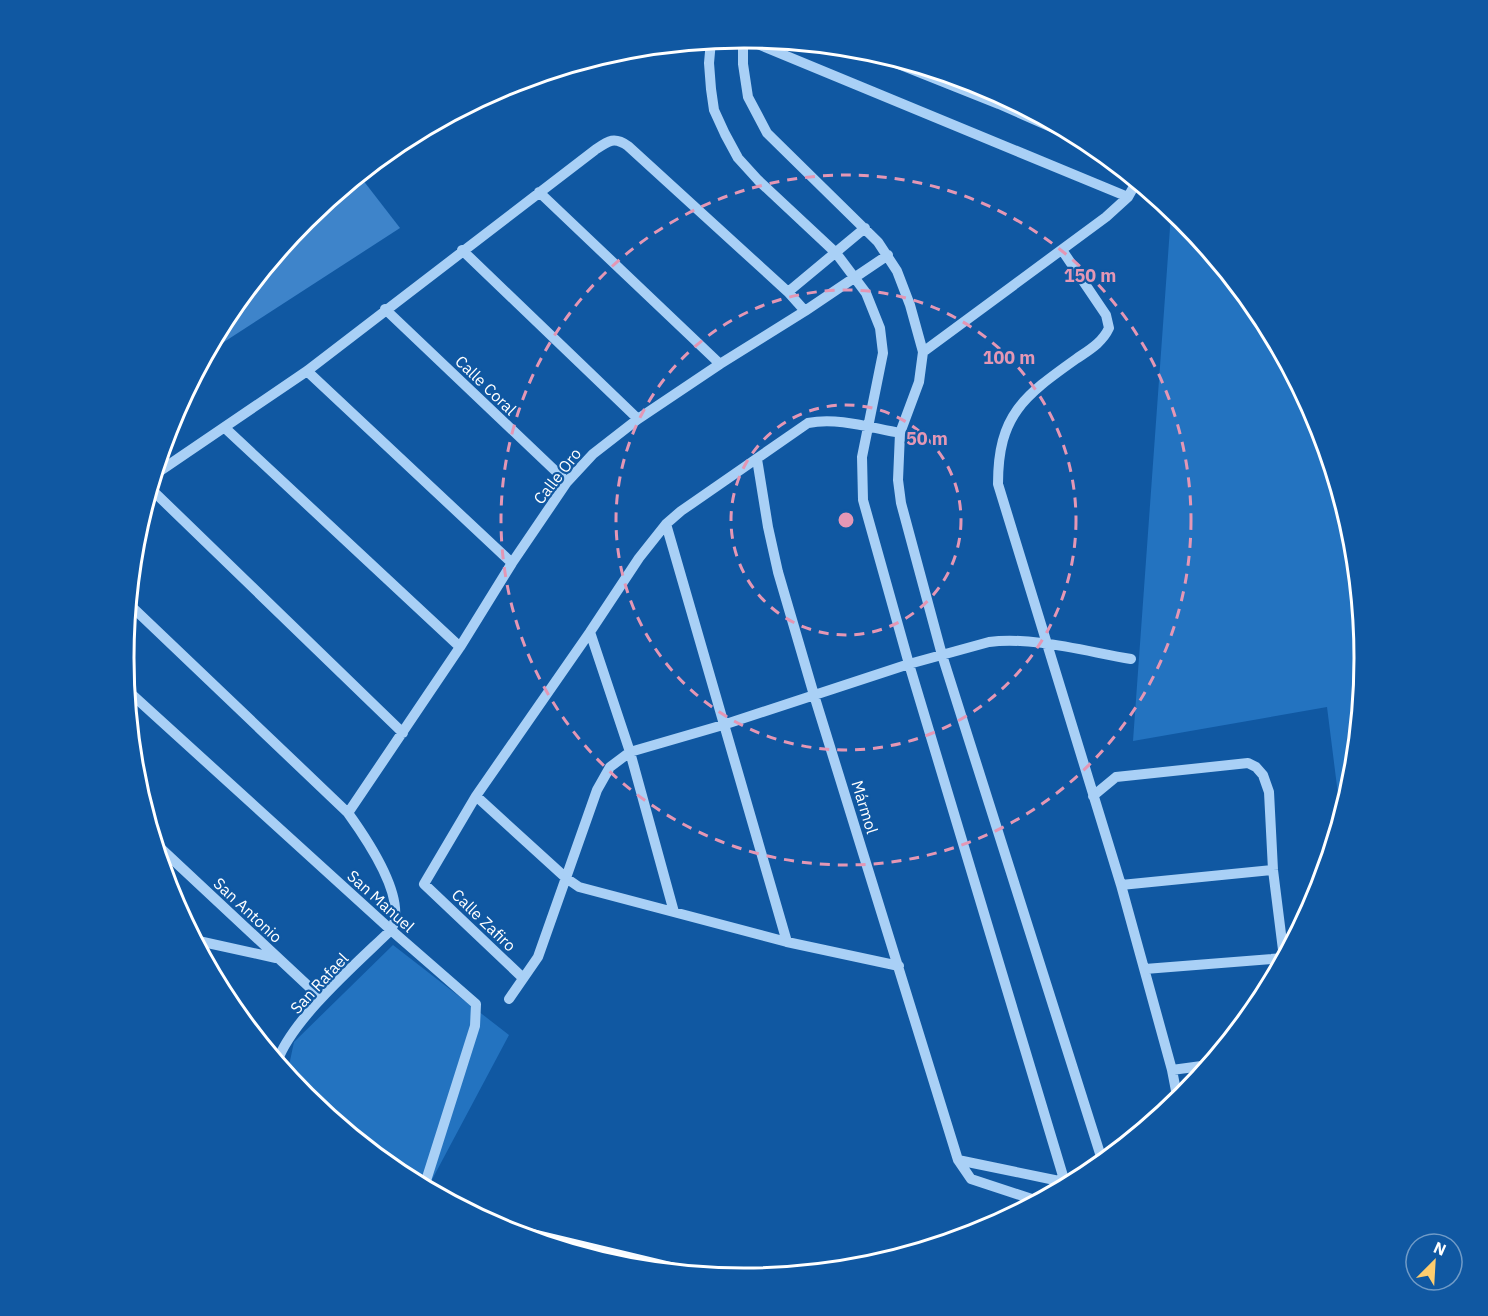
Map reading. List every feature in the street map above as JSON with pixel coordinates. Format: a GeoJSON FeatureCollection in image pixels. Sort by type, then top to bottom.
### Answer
{"type":"FeatureCollection","features":[{"type":"Feature","properties":{"kind":"street"},"geometry":{"type":"LineString","coordinates":[[743,48],[748,97],[767,133],[865,228],[888,255],[910,305],[923,352],[919,382],[900,433],[898,480],[901,503],[942,655],[1099,1153]]}},
{"type":"Feature","properties":{"kind":"street"},"geometry":{"type":"LineString","coordinates":[[710,49],[709,63],[714,110],[738,158],[758,180],[836,253],[857,278],[866,293],[880,328],[884,352],[861,457],[863,501],[909,664],[1065,1176]]}},
{"type":"Feature","properties":{"kind":"street"},"geometry":{"type":"LineString","coordinates":[[769,49],[1128,197]]}},
{"type":"Feature","properties":{"kind":"street"},"geometry":{"type":"LineString","coordinates":[[164,468],[307,371],[594,150],[612,140],[620,141],[788,292],[805,311]]}},
{"type":"Feature","properties":{"kind":"street"},"geometry":{"type":"LineString","coordinates":[[923,352],[1106,217],[1128,197],[1133,188]]}},
{"type":"Feature","properties":{"kind":"street"},"geometry":{"type":"LineString","coordinates":[[539,192],[720,363]]}},
{"type":"Feature","properties":{"kind":"street"},"geometry":{"type":"LineString","coordinates":[[788,292],[865,228]]}},
{"type":"Feature","properties":{"kind":"street"},"geometry":{"type":"LineString","coordinates":[[462,250],[638,419]]}},
{"type":"Feature","properties":{"kind":"street"},"geometry":{"type":"LineString","coordinates":[[1062,250],[1106,315],[1108,328],[1099,342],[1040,385],[1025,399],[1012,417],[1002,437],[998,461],[998,484],[1145,969],[1176,1088]]}},
{"type":"Feature","properties":{"kind":"street","name":"Calle Oro"},"geometry":{"type":"LineString","coordinates":[[348,813],[460,647],[512,563],[567,482],[592,454],[638,419],[720,363],[857,278],[888,255]]}},
{"type":"Feature","properties":{"kind":"street","name":"Calle Coral"},"geometry":{"type":"LineString","coordinates":[[385,309],[567,482]]}},
{"type":"Feature","properties":{"kind":"street"},"geometry":{"type":"LineString","coordinates":[[307,371],[512,563]]}},
{"type":"Feature","properties":{"kind":"street"},"geometry":{"type":"LineString","coordinates":[[899,966],[788,942],[590,891],[566,878],[476,796],[639,558],[666,524],[681,511],[808,423],[820,420],[834,421],[900,433]]}},
{"type":"Feature","properties":{"kind":"street"},"geometry":{"type":"LineString","coordinates":[[225,428],[460,647]]}},
{"type":"Feature","properties":{"kind":"street","name":"Mármol"},"geometry":{"type":"LineString","coordinates":[[757,459],[778,572],[958,1160],[971,1179],[1028,1198]]}},
{"type":"Feature","properties":{"kind":"street"},"geometry":{"type":"LineString","coordinates":[[157,494],[403,733]]}},
{"type":"Feature","properties":{"kind":"street"},"geometry":{"type":"LineString","coordinates":[[666,524],[788,942]]}},
{"type":"Feature","properties":{"kind":"street"},"geometry":{"type":"LineString","coordinates":[[136,610],[348,813],[376,854],[388,884],[396,912],[396,922],[390,930]]}},
{"type":"Feature","properties":{"kind":"street"},"geometry":{"type":"LineString","coordinates":[[590,632],[630,752],[674,912]]}},
{"type":"Feature","properties":{"kind":"street"},"geometry":{"type":"LineString","coordinates":[[509,999],[538,957],[601,783],[610,767],[630,752],[723,725],[909,664],[996,641],[1046,644],[1131,659]]}},
{"type":"Feature","properties":{"kind":"street","name":"San Manuel"},"geometry":{"type":"LineString","coordinates":[[135,697],[390,930],[476,1004],[476,1026],[426,1178]]}},
{"type":"Feature","properties":{"kind":"street"},"geometry":{"type":"LineString","coordinates":[[1093,796],[1116,777],[1248,764],[1256,767],[1263,775],[1269,792],[1273,870],[1282,944]]}},
{"type":"Feature","properties":{"kind":"street","name":"Calle Zafiro"},"geometry":{"type":"LineString","coordinates":[[476,796],[424,884],[523,978]]}},
{"type":"Feature","properties":{"kind":"street","name":"San Antonio"},"geometry":{"type":"LineString","coordinates":[[166,853],[321,998]]}},
{"type":"Feature","properties":{"kind":"street"},"geometry":{"type":"LineString","coordinates":[[1120,885],[1273,870]]}},
{"type":"Feature","properties":{"kind":"street","name":"San Rafael"},"geometry":{"type":"LineString","coordinates":[[281,1054],[285,1045],[321,998],[390,930]]}},
{"type":"Feature","properties":{"kind":"street"},"geometry":{"type":"LineString","coordinates":[[205,942],[278,959]]}},
{"type":"Feature","properties":{"kind":"street"},"geometry":{"type":"LineString","coordinates":[[1145,969],[1274,959]]}},
{"type":"Feature","properties":{"kind":"street"},"geometry":{"type":"LineString","coordinates":[[1172,1070],[1197,1067]]}},
{"type":"Feature","properties":{"kind":"street"},"geometry":{"type":"LineString","coordinates":[[958,1160],[1056,1181]]}},
{"type":"Feature","properties":{"kind":"shaded area"},"geometry":{"type":"Polygon","coordinates":[[[1170,223],[1203,256],[1251,319],[1291,388],[1308,425],[1333,500],[1349,578],[1353,618],[1353,698],[1349,738],[1338,794],[1327,707],[1133,741],[1170,223]]]}},
{"type":"Feature","properties":{"kind":"shaded area"},"geometry":{"type":"Polygon","coordinates":[[[393,945],[509,1035],[431,1181],[373,1142],[313,1089],[289,1064],[294,1042],[393,945]]]}},
{"type":"Feature","properties":{"kind":"building"},"geometry":{"type":"Polygon","coordinates":[[[364,181],[400,228],[222,343],[260,287],[285,256],[342,199],[364,181]]]}}]}
